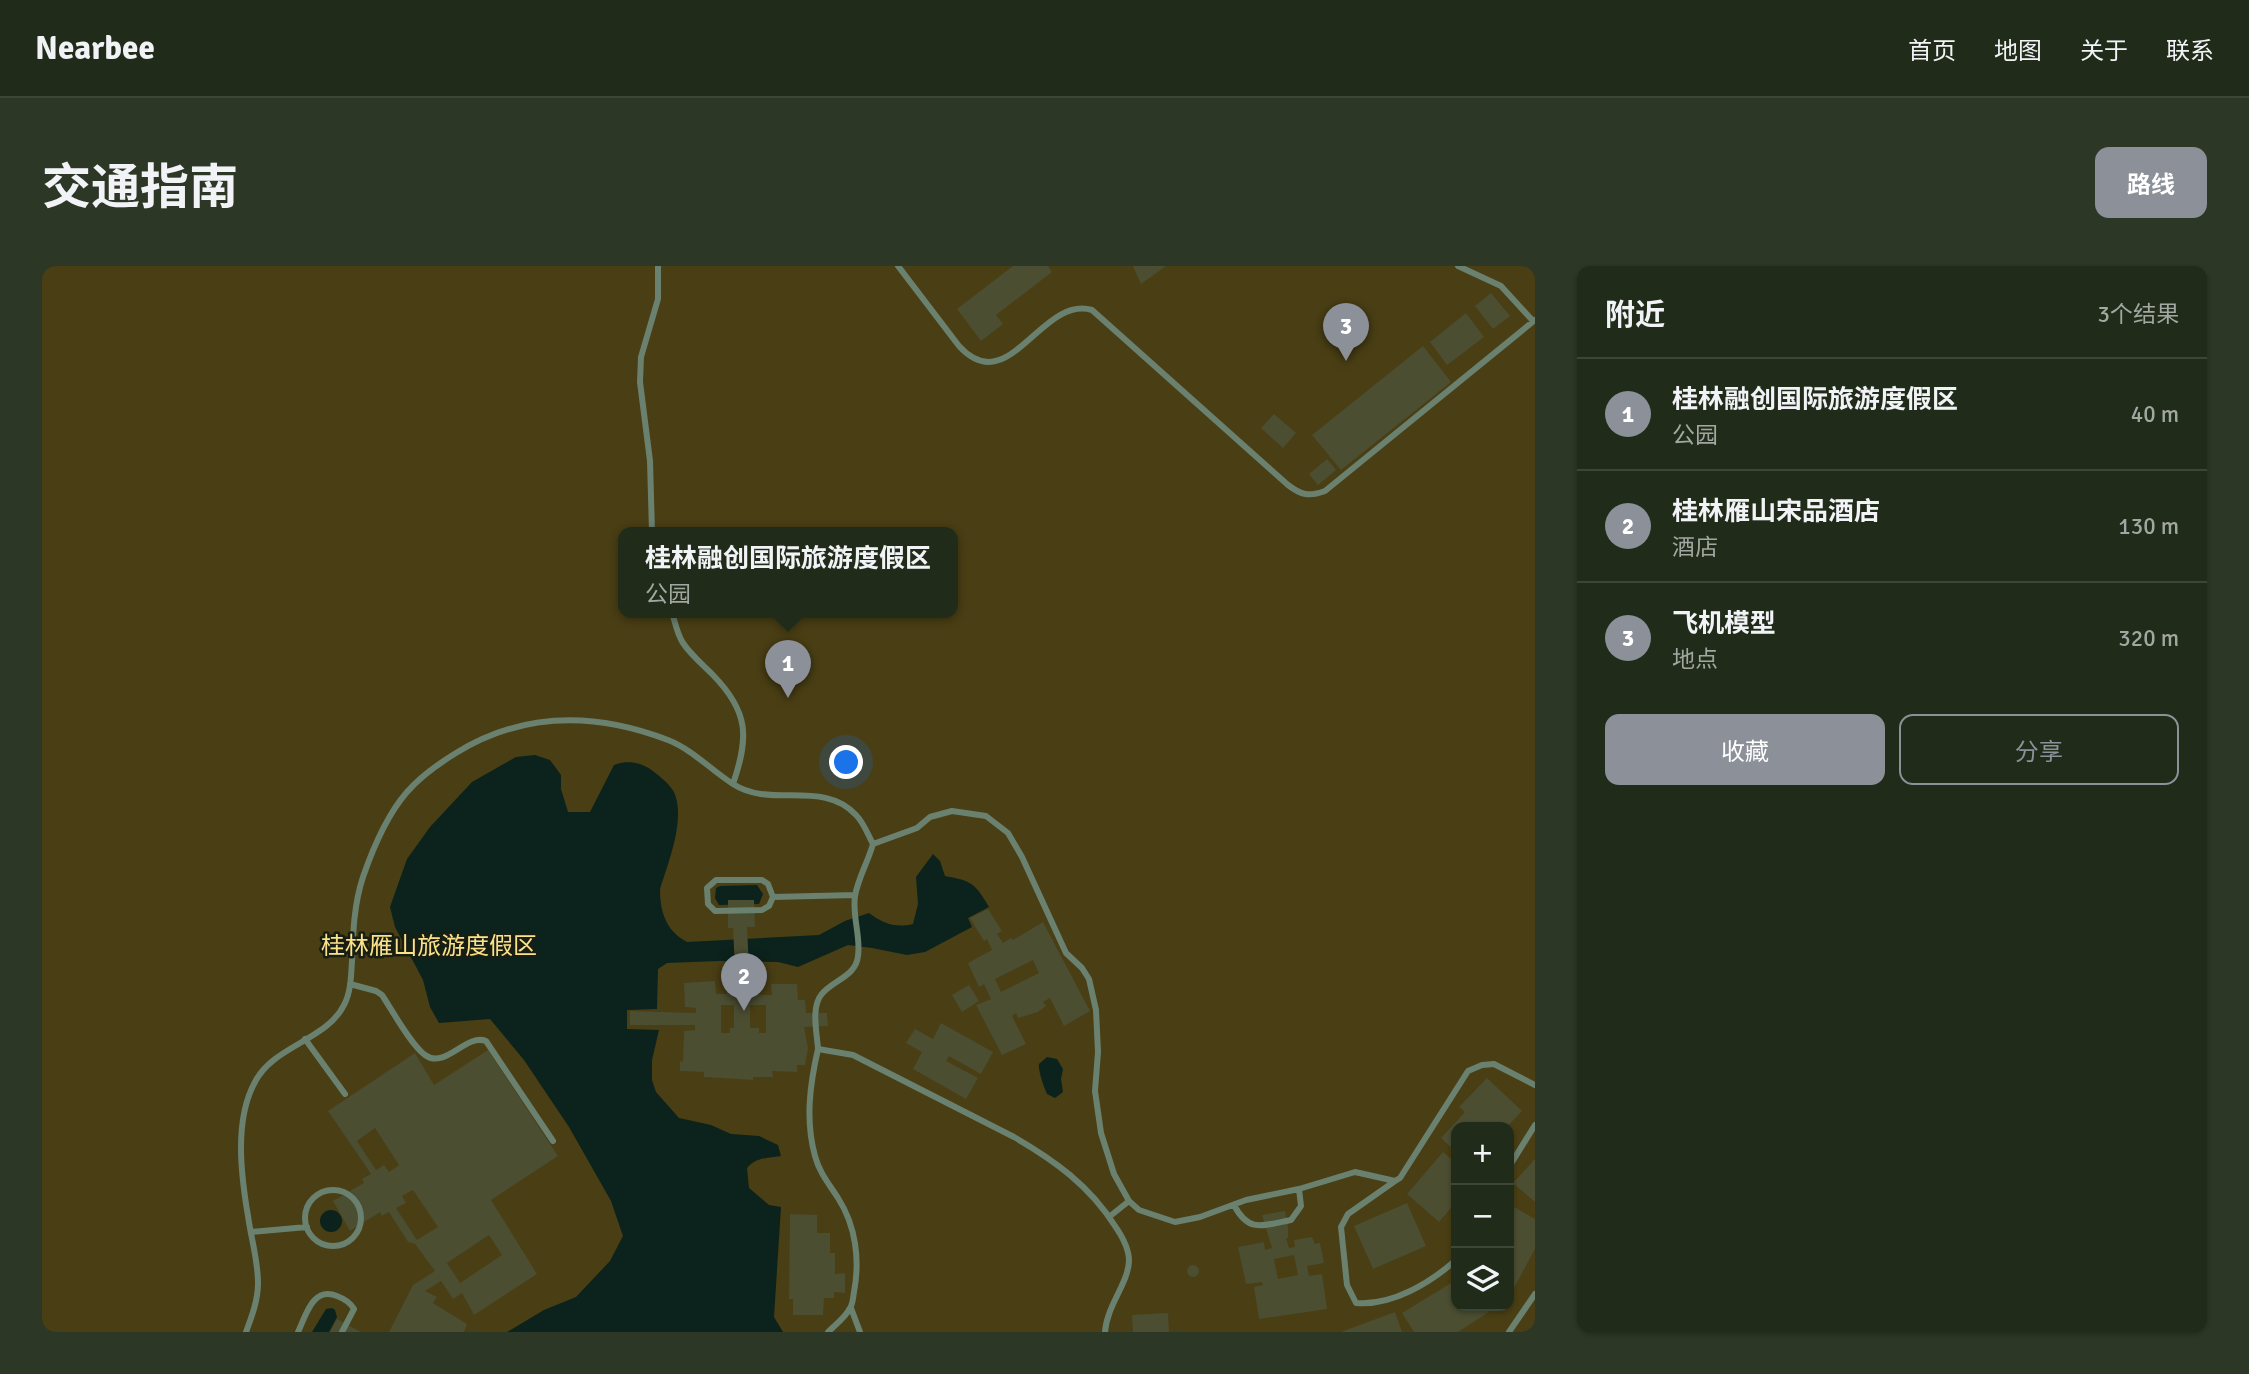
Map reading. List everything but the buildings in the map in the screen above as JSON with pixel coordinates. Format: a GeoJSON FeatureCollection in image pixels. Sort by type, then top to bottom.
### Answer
{"type":"FeatureCollection","features":[{"type":"Feature","properties":{"kind":"lane"},"geometry":{"type":"LineString","coordinates":[[652,527],[650,461],[640,382],[641,356],[658,299],[658,266]]}},
{"type":"Feature","properties":{"kind":"lane"},"geometry":{"type":"LineString","coordinates":[[898,266],[959,346],[978,361],[1002,359],[1068,310],[1092,310],[1288,485],[1310,496],[1325,491],[1534,321],[1502,286],[1458,266]]}},
{"type":"Feature","properties":{"kind":"lane"},"geometry":{"type":"LineString","coordinates":[[673,618],[690,653],[726,689],[742,719],[744,743],[733,784]]}},
{"type":"Feature","properties":{"kind":"lane"},"geometry":{"type":"LineString","coordinates":[[246,1332],[253,1313],[258,1283],[242,1153],[245,1113],[250,1092],[257,1078],[273,1060],[338,1015],[348,996],[359,890],[374,848],[405,794],[436,765],[465,747],[495,733],[552,719],[611,723],[670,741],[692,752],[733,784],[749,792],[764,795],[802,794],[837,800],[859,817],[873,844],[855,895],[858,956],[855,966],[849,974],[821,994],[816,1006],[818,1049],[811,1080],[809,1115],[816,1160],[827,1183],[839,1199],[855,1238],[856,1278],[851,1308],[860,1332]]}},
{"type":"Feature","properties":{"kind":"lane"},"geometry":{"type":"LineString","coordinates":[[873,844],[917,828],[930,817],[953,811],[986,816],[1008,833],[1022,857],[1066,953],[1089,979],[1095,999],[1098,1036],[1096,1108],[1111,1166],[1129,1201],[1148,1215],[1175,1222],[1200,1217],[1355,1172],[1395,1181]]}},
{"type":"Feature","properties":{"kind":"lane"},"geometry":{"type":"LineString","coordinates":[[716,880],[762,880],[769,886],[773,897],[769,906],[762,910],[715,911],[708,904],[707,888],[710,882],[716,880]]}},
{"type":"Feature","properties":{"kind":"lane"},"geometry":{"type":"LineString","coordinates":[[773,897],[855,895]]}},
{"type":"Feature","properties":{"kind":"lane"},"geometry":{"type":"LineString","coordinates":[[350,984],[376,990],[382,995],[427,1056],[440,1058],[477,1039],[486,1041],[553,1141]]}},
{"type":"Feature","properties":{"kind":"lane"},"geometry":{"type":"LineString","coordinates":[[305,1039],[345,1094]]}},
{"type":"Feature","properties":{"kind":"lane"},"geometry":{"type":"LineString","coordinates":[[818,1049],[853,1055],[1036,1150],[1081,1183],[1110,1217],[1124,1241],[1129,1258],[1125,1278],[1108,1312],[1105,1332]]}},
{"type":"Feature","properties":{"kind":"lane"},"geometry":{"type":"LineString","coordinates":[[1451,1265],[1412,1290],[1376,1302],[1356,1303],[1347,1286],[1341,1227],[1348,1213],[1401,1178],[1468,1072],[1482,1065],[1494,1065],[1535,1085]]}},
{"type":"Feature","properties":{"kind":"lane"},"geometry":{"type":"LineString","coordinates":[[1514,1159],[1535,1125]]}},
{"type":"Feature","properties":{"kind":"lane"},"geometry":{"type":"LineString","coordinates":[[1234,1205],[1247,1223],[1256,1226],[1291,1220],[1301,1206],[1299,1189]]}},
{"type":"Feature","properties":{"kind":"lane"},"geometry":{"type":"LineString","coordinates":[[341,1191],[350,1196],[360,1212],[361,1222],[353,1239],[337,1247],[320,1243],[313,1238],[307,1227],[305,1213],[308,1205],[322,1192],[341,1191]]}},
{"type":"Feature","properties":{"kind":"lane"},"geometry":{"type":"LineString","coordinates":[[1110,1217],[1129,1201]]}},
{"type":"Feature","properties":{"kind":"lane"},"geometry":{"type":"LineString","coordinates":[[251,1232],[307,1227]]}},
{"type":"Feature","properties":{"kind":"lane"},"geometry":{"type":"LineString","coordinates":[[298,1332],[315,1299],[320,1294],[329,1293],[346,1301],[354,1309],[342,1332]]}},
{"type":"Feature","properties":{"kind":"lane"},"geometry":{"type":"LineString","coordinates":[[1509,1332],[1535,1294]]}},
{"type":"Feature","properties":{"kind":"lane"},"geometry":{"type":"LineString","coordinates":[[828,1332],[851,1308]]}},
{"type":"Feature","properties":{"kind":"green space","name":"桂林雁山旅游度假区"},"geometry":{"type":"Polygon","coordinates":[[[46,266],[1535,266],[1535,1332],[42,1332],[42,269],[46,266]]]}},
{"type":"Feature","properties":{"kind":"water"},"geometry":{"type":"Polygon","coordinates":[[[535,755],[550,760],[561,775],[561,789],[568,812],[590,812],[614,765],[619,763],[633,762],[642,765],[669,785],[677,803],[677,828],[660,897],[669,926],[687,942],[819,935],[845,921],[869,913],[890,924],[913,924],[918,904],[916,877],[933,854],[940,861],[945,876],[972,884],[989,907],[968,918],[972,927],[925,952],[907,955],[848,945],[798,967],[778,962],[667,963],[658,969],[657,1009],[627,1010],[627,1029],[659,1030],[652,1060],[652,1080],[656,1092],[679,1118],[711,1125],[731,1134],[759,1136],[778,1145],[781,1156],[759,1160],[747,1168],[749,1188],[769,1205],[781,1207],[774,1317],[783,1332],[507,1332],[544,1310],[576,1297],[610,1261],[623,1236],[611,1201],[569,1127],[524,1060],[490,1019],[439,1023],[430,1007],[423,980],[395,927],[390,907],[407,859],[430,827],[472,782],[516,757],[535,755]]]}},
{"type":"Feature","properties":{"kind":"water"},"geometry":{"type":"Polygon","coordinates":[[[757,885],[763,894],[759,904],[719,905],[715,898],[716,888],[720,886],[757,885]]]}},
{"type":"Feature","properties":{"kind":"water"},"geometry":{"type":"Polygon","coordinates":[[[1047,1057],[1057,1059],[1063,1069],[1063,1092],[1055,1098],[1047,1094],[1039,1071],[1039,1064],[1047,1057]]]}},
{"type":"Feature","properties":{"kind":"water"},"geometry":{"type":"Polygon","coordinates":[[[331,1210],[339,1213],[342,1221],[339,1229],[331,1232],[323,1229],[320,1221],[323,1213],[331,1210]]]}},
{"type":"Feature","properties":{"kind":"water"},"geometry":{"type":"Polygon","coordinates":[[[332,1308],[337,1317],[329,1332],[312,1332],[326,1309],[332,1308]]]}},
{"type":"Feature","properties":{"kind":"place","name":"飞机模型"},"geometry":{"type":"Point","coordinates":[1346,361]}},
{"type":"Feature","properties":{"kind":"place","name":"桂林融创国际旅游度假区"},"geometry":{"type":"Point","coordinates":[788,698]}},
{"type":"Feature","properties":{"kind":"place","name":"桂林雁山宋品酒店"},"geometry":{"type":"Point","coordinates":[744,1011]}}]}
